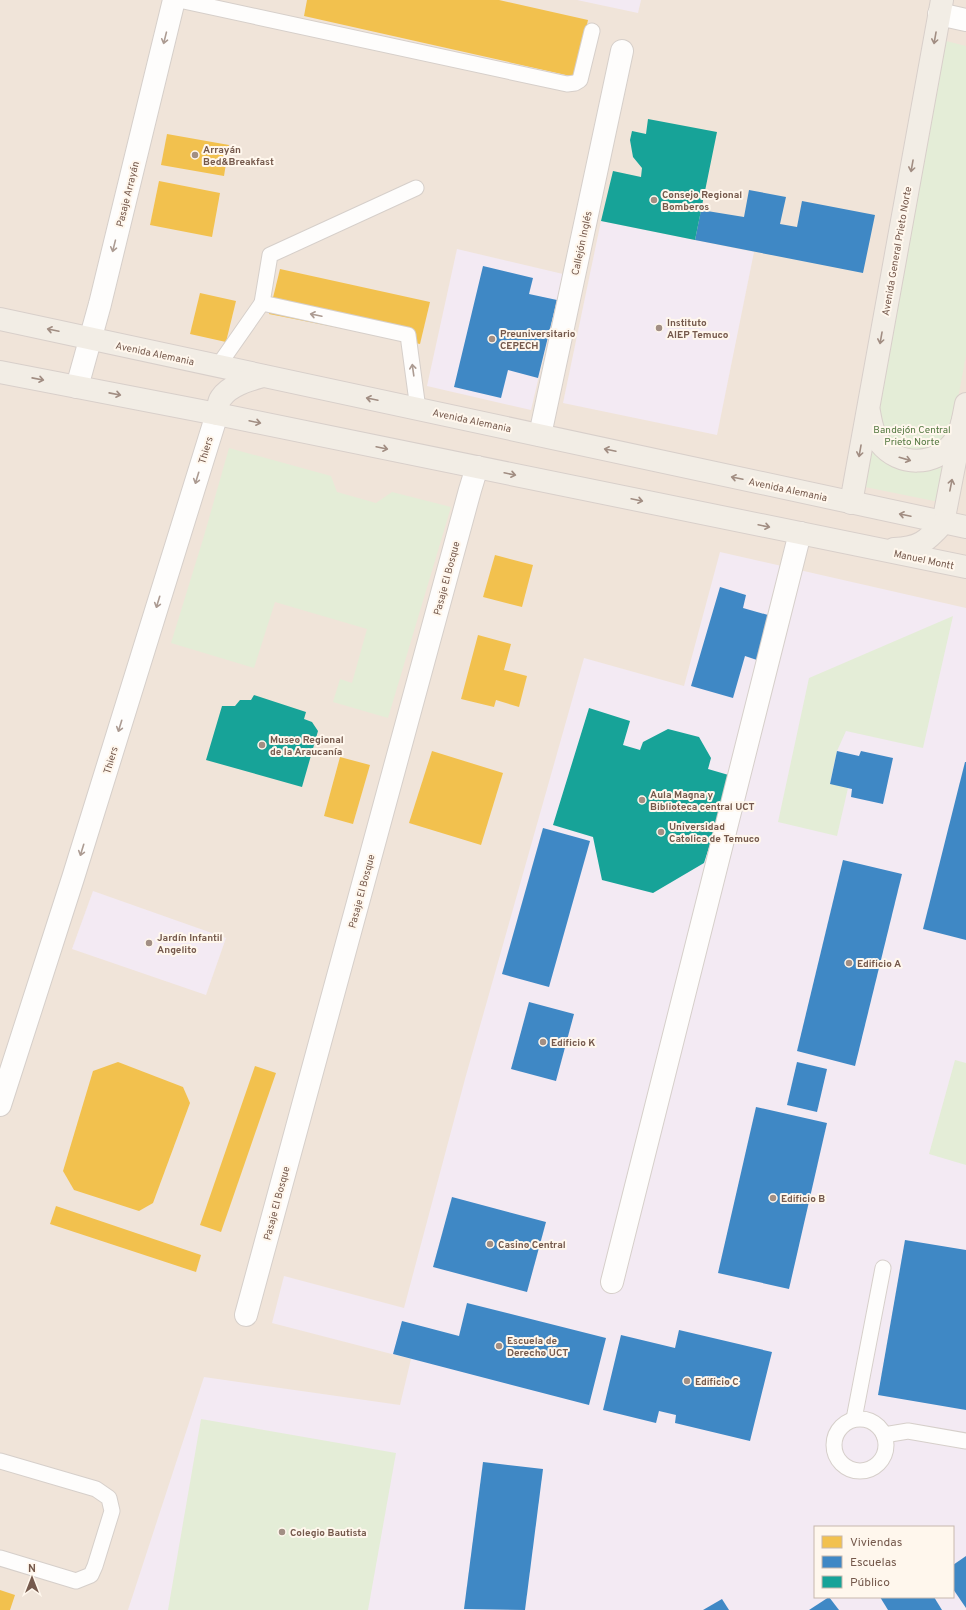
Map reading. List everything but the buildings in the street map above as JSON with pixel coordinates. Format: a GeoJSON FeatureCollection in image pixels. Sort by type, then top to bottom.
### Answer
{"type":"FeatureCollection","features":[{"type":"Feature","properties":{"kind":"main road","name":"Avenida General Prieto Norte"},"geometry":{"type":"LineString","coordinates":[[851,503],[940,7]]}},
{"type":"Feature","properties":{"kind":"main road","name":"Avenida Alemania"},"geometry":{"type":"LineString","coordinates":[[0,319],[943,523]]}},
{"type":"Feature","properties":{"kind":"main road"},"geometry":{"type":"LineString","coordinates":[[0,372],[217,414],[883,550],[910,548],[921,544],[943,523],[964,412]]}},
{"type":"Feature","properties":{"kind":"main road"},"geometry":{"type":"LineString","coordinates":[[217,414],[220,399],[232,389],[247,381],[263,376]]}},
{"type":"Feature","properties":{"kind":"main road"},"geometry":{"type":"LineString","coordinates":[[868,409],[874,434],[880,444],[900,458],[913,461],[925,461],[946,451],[960,432],[964,412]]}},
{"type":"Feature","properties":{"kind":"main road"},"geometry":{"type":"LineString","coordinates":[[943,523],[966,527]]}},
{"type":"Feature","properties":{"kind":"main road","name":"Manuel Montt"},"geometry":{"type":"LineString","coordinates":[[883,550],[966,567]]}},
{"type":"Feature","properties":{"kind":"street","name":"Pasaje Arrayán"},"geometry":{"type":"LineString","coordinates":[[77,387],[92,339],[174,0]]}},
{"type":"Feature","properties":{"kind":"street"},"geometry":{"type":"LineString","coordinates":[[940,7],[966,20]]}},
{"type":"Feature","properties":{"kind":"street","name":"Callejón Inglés"},"geometry":{"type":"LineString","coordinates":[[540,435],[622,51]]}},
{"type":"Feature","properties":{"kind":"street","name":"Thiers"},"geometry":{"type":"LineString","coordinates":[[0,1105],[73,878],[217,414]]}},
{"type":"Feature","properties":{"kind":"street","name":"Pasaje El Bosque"},"geometry":{"type":"LineString","coordinates":[[246,1314],[477,467]]}},
{"type":"Feature","properties":{"kind":"street"},"geometry":{"type":"LineString","coordinates":[[612,1282],[800,533]]}},
{"type":"Feature","properties":{"kind":"lane"},"geometry":{"type":"LineString","coordinates":[[179,0],[567,84],[575,83],[580,80],[592,31]]}},
{"type":"Feature","properties":{"kind":"lane"},"geometry":{"type":"LineString","coordinates":[[218,366],[262,303],[270,255],[416,188]]}},
{"type":"Feature","properties":{"kind":"lane"},"geometry":{"type":"LineString","coordinates":[[262,303],[408,335],[418,409]]}},
{"type":"Feature","properties":{"kind":"lane"},"geometry":{"type":"LineString","coordinates":[[854,1419],[883,1268]]}},
{"type":"Feature","properties":{"kind":"lane"},"geometry":{"type":"LineString","coordinates":[[854,1419],[865,1419],[874,1423],[882,1430],[886,1440],[886,1450],[882,1460],[875,1467],[865,1471],[855,1471],[845,1467],[838,1460],[833,1451],[833,1440],[837,1431],[845,1423],[854,1419]]}},
{"type":"Feature","properties":{"kind":"lane"},"geometry":{"type":"LineString","coordinates":[[884,1435],[908,1432],[966,1441]]}},
{"type":"Feature","properties":{"kind":"lane"},"geometry":{"type":"LineString","coordinates":[[0,1460],[96,1489],[110,1498],[112,1511],[91,1575],[76,1581],[0,1558]]}},
{"type":"Feature","properties":{"kind":"shaded area"},"geometry":{"type":"Polygon","coordinates":[[[0,0],[966,0],[966,1610],[0,1610],[0,0]]]}},
{"type":"Feature","properties":{"kind":"shaded area"},"geometry":{"type":"Polygon","coordinates":[[[577,0],[641,0],[638,13],[577,0]]]}},
{"type":"Feature","properties":{"kind":"shaded area","name":"Instituto AIEP Temuco"},"geometry":{"type":"Polygon","coordinates":[[[601,221],[754,252],[717,435],[563,403],[601,221]]]}},
{"type":"Feature","properties":{"kind":"shaded area","name":"Preuniversitario CEPECH"},"geometry":{"type":"Polygon","coordinates":[[[457,249],[563,274],[531,410],[427,386],[457,249]]]}},
{"type":"Feature","properties":{"kind":"shaded area"},"geometry":{"type":"Polygon","coordinates":[[[720,552],[966,608],[966,1610],[128,1610],[204,1377],[400,1405],[411,1359],[272,1323],[284,1276],[404,1308],[465,1079],[584,658],[684,686],[720,552]]]}},
{"type":"Feature","properties":{"kind":"shaded area","name":"Jardín Infantil Angelito"},"geometry":{"type":"Polygon","coordinates":[[[93,891],[226,938],[206,995],[72,949],[93,891]]]}},
{"type":"Feature","properties":{"kind":"green space","name":"Bandejón Central Prieto Norte"},"geometry":{"type":"Polygon","coordinates":[[[946,41],[966,46],[966,355],[939,502],[865,487],[864,484],[946,41]]]}},
{"type":"Feature","properties":{"kind":"green space"},"geometry":{"type":"Polygon","coordinates":[[[229,448],[331,476],[337,492],[376,503],[392,492],[451,507],[388,718],[333,702],[340,679],[352,683],[367,629],[275,602],[254,668],[171,643],[229,448]]]}},
{"type":"Feature","properties":{"kind":"green space"},"geometry":{"type":"Polygon","coordinates":[[[953,616],[923,748],[846,731],[837,751],[830,783],[848,788],[837,836],[778,822],[809,678],[953,616]]]}},
{"type":"Feature","properties":{"kind":"green space"},"geometry":{"type":"Polygon","coordinates":[[[955,1060],[966,1063],[966,1165],[929,1154],[955,1060]]]}},
{"type":"Feature","properties":{"kind":"green space","name":"Colegio Bautista"},"geometry":{"type":"Polygon","coordinates":[[[201,1419],[396,1453],[368,1610],[168,1610],[201,1419]]]}},
{"type":"Feature","properties":{"kind":"place","name":"Arrayán Bed&Breakfast"},"geometry":{"type":"Point","coordinates":[195,155]}},
{"type":"Feature","properties":{"kind":"place","name":"Consejo Regional Bomberos"},"geometry":{"type":"Point","coordinates":[654,200]}},
{"type":"Feature","properties":{"kind":"place","name":"Instituto AIEP Temuco"},"geometry":{"type":"Point","coordinates":[659,328]}},
{"type":"Feature","properties":{"kind":"place","name":"Preuniversitario CEPECH"},"geometry":{"type":"Point","coordinates":[492,339]}},
{"type":"Feature","properties":{"kind":"place","name":"Museo Regional de la Araucanía"},"geometry":{"type":"Point","coordinates":[262,745]}},
{"type":"Feature","properties":{"kind":"place","name":"Aula Magna y Biblioteca central UCT"},"geometry":{"type":"Point","coordinates":[642,800]}},
{"type":"Feature","properties":{"kind":"place","name":"Universidad Catolica de Temuco"},"geometry":{"type":"Point","coordinates":[661,832]}},
{"type":"Feature","properties":{"kind":"place","name":"Jardín Infantil Angelito"},"geometry":{"type":"Point","coordinates":[149,943]}},
{"type":"Feature","properties":{"kind":"place","name":"Edificio A"},"geometry":{"type":"Point","coordinates":[849,963]}},
{"type":"Feature","properties":{"kind":"place","name":"Edificio K"},"geometry":{"type":"Point","coordinates":[543,1042]}},
{"type":"Feature","properties":{"kind":"place","name":"Edificio B"},"geometry":{"type":"Point","coordinates":[773,1198]}},
{"type":"Feature","properties":{"kind":"place","name":"Casino Central"},"geometry":{"type":"Point","coordinates":[490,1244]}},
{"type":"Feature","properties":{"kind":"place","name":"Escuela de Derecho UCT"},"geometry":{"type":"Point","coordinates":[499,1346]}},
{"type":"Feature","properties":{"kind":"place","name":"Edificio C"},"geometry":{"type":"Point","coordinates":[687,1381]}},
{"type":"Feature","properties":{"kind":"place","name":"Colegio Bautista"},"geometry":{"type":"Point","coordinates":[282,1532]}}]}
